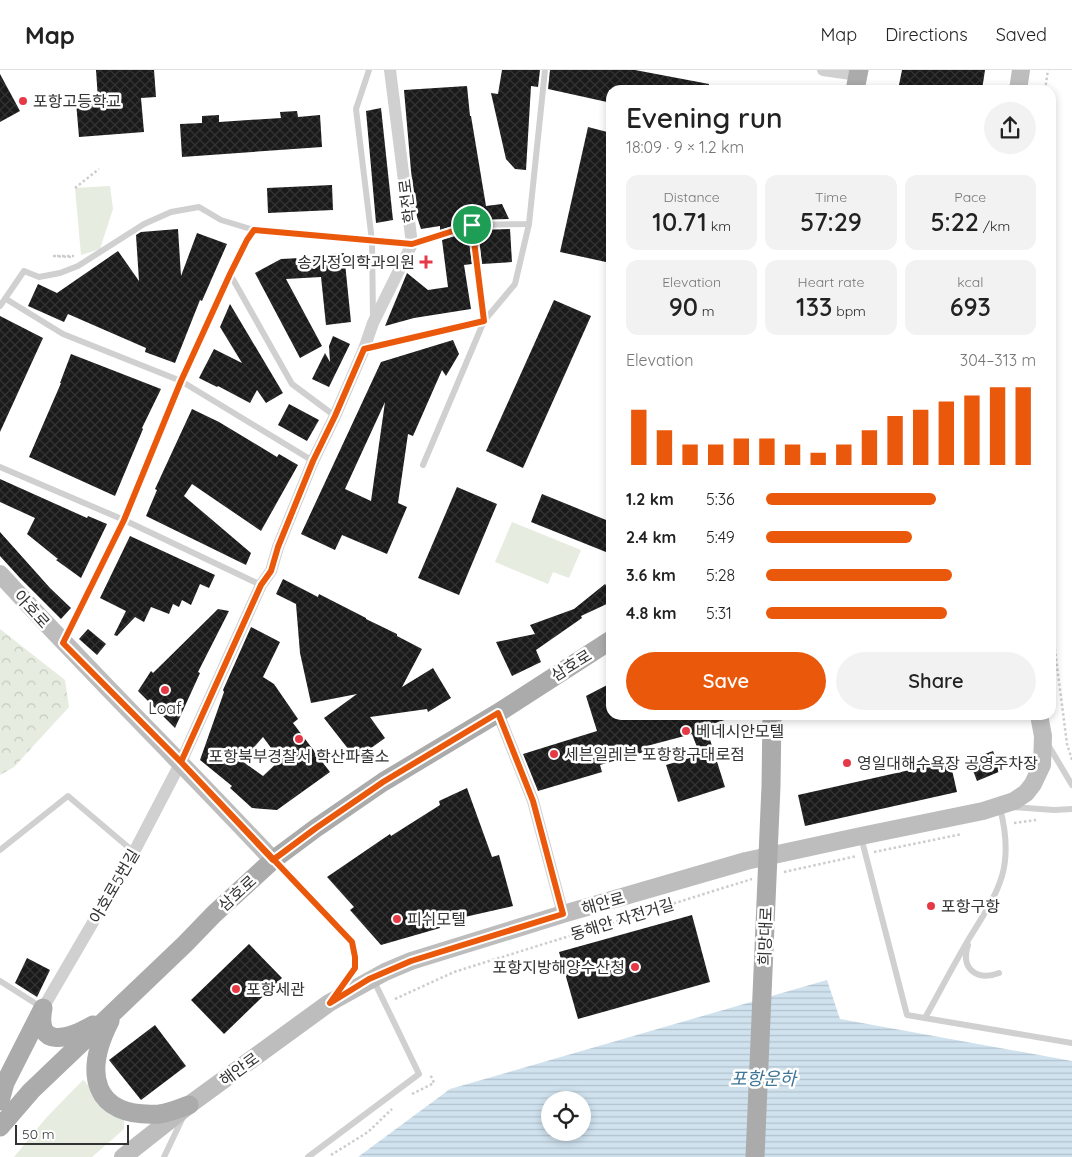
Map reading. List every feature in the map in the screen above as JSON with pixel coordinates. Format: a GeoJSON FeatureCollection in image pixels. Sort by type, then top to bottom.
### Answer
{"type":"FeatureCollection","features":[{"type":"Feature","properties":{"kind":"main road","name":"삼호로"},"geometry":{"type":"LineString","coordinates":[[0,1127],[32,1091],[186,944],[214,914],[273,860],[339,811],[383,782],[498,713],[606,643]]}},
{"type":"Feature","properties":{"kind":"main road","name":"희망대로"},"geometry":{"type":"LineString","coordinates":[[755,1157],[772,777],[772,720]]}},
{"type":"Feature","properties":{"kind":"main road"},"geometry":{"type":"LineString","coordinates":[[42,1008],[40,1022],[43,1030],[48,1036],[56,1038],[73,1035],[114,1013]]}},
{"type":"Feature","properties":{"kind":"main road"},"geometry":{"type":"LineString","coordinates":[[0,1101],[5,1083],[42,1008]]}},
{"type":"Feature","properties":{"kind":"main road"},"geometry":{"type":"LineString","coordinates":[[114,1013],[102,1036],[96,1061],[98,1087],[104,1096],[112,1104],[125,1110],[140,1113],[161,1114],[189,1105]]}},
{"type":"Feature","properties":{"kind":"street","name":"학전로"},"geometry":{"type":"LineString","coordinates":[[181,762],[261,585],[271,571],[278,547],[313,461],[335,416],[364,349],[373,323],[412,244],[390,70]]}},
{"type":"Feature","properties":{"kind":"street"},"geometry":{"type":"LineString","coordinates":[[823,70],[857,78]]}},
{"type":"Feature","properties":{"kind":"street"},"geometry":{"type":"LineString","coordinates":[[1019,85],[1021,70]]}},
{"type":"Feature","properties":{"kind":"street","name":"아호로"},"geometry":{"type":"LineString","coordinates":[[0,574],[63,643],[181,762],[273,860]]}},
{"type":"Feature","properties":{"kind":"street"},"geometry":{"type":"LineString","coordinates":[[498,713],[533,801],[563,914]]}},
{"type":"Feature","properties":{"kind":"street","name":"해안로"},"geometry":{"type":"LineString","coordinates":[[123,1157],[189,1105],[330,1003],[373,977],[411,961],[563,914],[746,861],[1000,807],[1014,801],[1026,793],[1033,784],[1042,765],[1043,736],[1040,720]]}},
{"type":"Feature","properties":{"kind":"street","name":"아호로5번길"},"geometry":{"type":"LineString","coordinates":[[42,1008],[134,852],[181,762]]}},
{"type":"Feature","properties":{"kind":"lane"},"geometry":{"type":"LineString","coordinates":[[369,70],[356,109],[372,241],[373,323]]}},
{"type":"Feature","properties":{"kind":"lane"},"geometry":{"type":"LineString","coordinates":[[423,465],[484,321],[515,284],[528,224],[545,70]]}},
{"type":"Feature","properties":{"kind":"lane"},"geometry":{"type":"LineString","coordinates":[[0,306],[24,271],[39,277],[60,273],[78,266],[144,224],[171,212],[199,207],[221,220],[254,230],[412,244],[472,225],[528,224]]}},
{"type":"Feature","properties":{"kind":"lane"},"geometry":{"type":"LineString","coordinates":[[472,225],[484,321]]}},
{"type":"Feature","properties":{"kind":"lane"},"geometry":{"type":"LineString","coordinates":[[63,643],[124,520],[181,381],[230,274],[254,230]]}},
{"type":"Feature","properties":{"kind":"lane"},"geometry":{"type":"LineString","coordinates":[[230,274],[292,384],[335,416]]}},
{"type":"Feature","properties":{"kind":"lane"},"geometry":{"type":"LineString","coordinates":[[6,299],[63,334],[181,381],[313,461]]}},
{"type":"Feature","properties":{"kind":"lane"},"geometry":{"type":"LineString","coordinates":[[364,349],[484,321]]}},
{"type":"Feature","properties":{"kind":"lane"},"geometry":{"type":"LineString","coordinates":[[0,467],[124,520],[261,585]]}},
{"type":"Feature","properties":{"kind":"lane"},"geometry":{"type":"LineString","coordinates":[[1043,736],[1072,785]]}},
{"type":"Feature","properties":{"kind":"lane"},"geometry":{"type":"LineString","coordinates":[[0,850],[68,796],[134,852]]}},
{"type":"Feature","properties":{"kind":"lane"},"geometry":{"type":"LineString","coordinates":[[925,1018],[970,937],[992,902],[1003,875],[1007,846],[1000,807],[1072,809]]}},
{"type":"Feature","properties":{"kind":"lane"},"geometry":{"type":"LineString","coordinates":[[861,836],[907,1016],[1072,1043]]}},
{"type":"Feature","properties":{"kind":"lane"},"geometry":{"type":"LineString","coordinates":[[273,860],[306,892],[352,942],[355,968],[330,1003]]}},
{"type":"Feature","properties":{"kind":"lane"},"geometry":{"type":"LineString","coordinates":[[970,937],[966,951],[968,966],[973,972],[981,976],[999,973]]}},
{"type":"Feature","properties":{"kind":"lane"},"geometry":{"type":"LineString","coordinates":[[308,1157],[420,1074],[373,977]]}},
{"type":"Feature","properties":{"kind":"lane"},"geometry":{"type":"LineString","coordinates":[[0,981],[42,1008]]}},
{"type":"Feature","properties":{"kind":"lane"},"geometry":{"type":"LineString","coordinates":[[164,1157],[189,1105]]}},
{"type":"Feature","properties":{"kind":"path"},"geometry":{"type":"LineString","coordinates":[[1046,85],[1048,70]]}},
{"type":"Feature","properties":{"kind":"path"},"geometry":{"type":"LineString","coordinates":[[75,188],[99,169]]}},
{"type":"Feature","properties":{"kind":"path"},"geometry":{"type":"LineString","coordinates":[[1056,656],[1068,744],[1072,760]]}},
{"type":"Feature","properties":{"kind":"path"},"geometry":{"type":"LineString","coordinates":[[1004,824],[1042,820]]}},
{"type":"Feature","properties":{"kind":"path"},"geometry":{"type":"LineString","coordinates":[[775,874],[967,832]]}},
{"type":"Feature","properties":{"kind":"path","name":"동해안 자전거길"},"geometry":{"type":"LineString","coordinates":[[395,999],[454,972],[757,878]]}},
{"type":"Feature","properties":{"kind":"path"},"geometry":{"type":"LineString","coordinates":[[406,1098],[434,1083],[429,1071]]}},
{"type":"Feature","properties":{"kind":"path"},"geometry":{"type":"LineString","coordinates":[[328,1157],[368,1132],[393,1108]]}},
{"type":"Feature","properties":{"kind":"green space"},"geometry":{"type":"Polygon","coordinates":[[[110,186],[113,209],[100,249],[81,255],[75,188],[110,186]]]}},
{"type":"Feature","properties":{"kind":"green space"},"geometry":{"type":"Polygon","coordinates":[[[512,522],[581,550],[569,578],[553,572],[548,584],[495,562],[512,522]]]}},
{"type":"Feature","properties":{"kind":"green space"},"geometry":{"type":"Polygon","coordinates":[[[0,629],[65,680],[69,707],[14,767],[0,775],[0,629]]]}},
{"type":"Feature","properties":{"kind":"green space"},"geometry":{"type":"Polygon","coordinates":[[[83,1080],[100,1104],[124,1117],[124,1129],[92,1157],[14,1157],[46,1118],[83,1080]]]}},
{"type":"Feature","properties":{"kind":"water","name":"포항운하"},"geometry":{"type":"Polygon","coordinates":[[[827,980],[840,1019],[1072,1061],[1072,1157],[358,1157],[450,1089],[827,980]]]}},
{"type":"Feature","properties":{"kind":"building"},"geometry":{"type":"Polygon","coordinates":[[[96,70],[154,70],[156,97],[141,98],[144,132],[79,137],[76,102],[98,100],[96,70]]]}},
{"type":"Feature","properties":{"kind":"building"},"geometry":{"type":"Polygon","coordinates":[[[502,70],[540,70],[538,87],[531,86],[526,170],[515,169],[506,159],[491,93],[498,94],[502,70]]]}},
{"type":"Feature","properties":{"kind":"building"},"geometry":{"type":"Polygon","coordinates":[[[550,70],[635,70],[709,84],[606,85],[606,102],[548,89],[550,70]]]}},
{"type":"Feature","properties":{"kind":"building"},"geometry":{"type":"Polygon","coordinates":[[[902,70],[985,70],[983,85],[899,85],[902,70]]]}},
{"type":"Feature","properties":{"kind":"building"},"geometry":{"type":"Polygon","coordinates":[[[0,74],[20,111],[0,122],[0,74]]]}},
{"type":"Feature","properties":{"kind":"building"},"geometry":{"type":"Polygon","coordinates":[[[467,86],[470,116],[486,206],[502,204],[509,219],[472,220],[440,230],[440,226],[421,229],[417,217],[411,171],[404,90],[467,86]]]}},
{"type":"Feature","properties":{"kind":"building"},"geometry":{"type":"Polygon","coordinates":[[[381,108],[393,220],[376,223],[366,111],[381,108]]]}},
{"type":"Feature","properties":{"kind":"building"},"geometry":{"type":"Polygon","coordinates":[[[297,111],[298,117],[320,115],[322,147],[182,157],[180,124],[202,123],[202,116],[219,115],[219,122],[281,118],[280,112],[297,111]]]}},
{"type":"Feature","properties":{"kind":"building"},"geometry":{"type":"Polygon","coordinates":[[[588,127],[606,132],[606,262],[560,252],[588,127]]]}},
{"type":"Feature","properties":{"kind":"building"},"geometry":{"type":"Polygon","coordinates":[[[332,185],[333,210],[268,213],[267,188],[332,185]]]}},
{"type":"Feature","properties":{"kind":"building"},"geometry":{"type":"Polygon","coordinates":[[[178,229],[181,276],[197,233],[227,244],[202,301],[200,300],[175,363],[145,352],[146,348],[68,314],[64,322],[28,306],[38,284],[57,293],[118,251],[139,281],[136,235],[141,232],[178,229]]]}},
{"type":"Feature","properties":{"kind":"building"},"geometry":{"type":"Polygon","coordinates":[[[510,229],[512,262],[482,264],[478,230],[510,229]]]}},
{"type":"Feature","properties":{"kind":"building"},"geometry":{"type":"Polygon","coordinates":[[[468,232],[472,264],[464,265],[471,309],[414,318],[385,326],[407,273],[428,290],[448,287],[442,240],[468,232]]]}},
{"type":"Feature","properties":{"kind":"building"},"geometry":{"type":"Polygon","coordinates":[[[344,253],[351,322],[326,325],[321,277],[286,279],[322,346],[300,358],[255,273],[281,259],[319,257],[319,255],[344,253]]]}},
{"type":"Feature","properties":{"kind":"building"},"geometry":{"type":"Polygon","coordinates":[[[554,300],[591,316],[523,468],[486,451],[554,300]]]}},
{"type":"Feature","properties":{"kind":"building"},"geometry":{"type":"Polygon","coordinates":[[[230,304],[283,393],[266,403],[257,390],[250,403],[199,378],[214,349],[242,363],[220,327],[230,304]]]}},
{"type":"Feature","properties":{"kind":"building"},"geometry":{"type":"Polygon","coordinates":[[[0,316],[43,338],[0,432],[0,316]]]}},
{"type":"Feature","properties":{"kind":"building"},"geometry":{"type":"Polygon","coordinates":[[[333,336],[350,344],[329,387],[312,379],[325,353],[330,362],[329,346],[333,336]]]}},
{"type":"Feature","properties":{"kind":"building"},"geometry":{"type":"Polygon","coordinates":[[[453,340],[459,354],[446,376],[442,370],[413,436],[408,434],[398,503],[407,507],[387,554],[342,535],[335,550],[301,534],[381,362],[453,340]],[[385,402],[345,489],[371,501],[385,402]]]}},
{"type":"Feature","properties":{"kind":"building"},"geometry":{"type":"Polygon","coordinates":[[[71,354],[161,389],[142,428],[115,496],[29,457],[61,383],[71,354]]]}},
{"type":"Feature","properties":{"kind":"building"},"geometry":{"type":"Polygon","coordinates":[[[289,404],[319,420],[307,441],[278,425],[289,404]]]}},
{"type":"Feature","properties":{"kind":"building"},"geometry":{"type":"Polygon","coordinates":[[[192,409],[219,422],[277,457],[279,454],[298,465],[261,531],[192,484],[184,496],[251,553],[246,565],[146,516],[157,490],[155,489],[192,409]]]}},
{"type":"Feature","properties":{"kind":"building"},"geometry":{"type":"Polygon","coordinates":[[[0,479],[87,518],[88,516],[107,524],[81,578],[56,560],[58,559],[27,534],[35,518],[0,502],[0,479]]]}},
{"type":"Feature","properties":{"kind":"building"},"geometry":{"type":"Polygon","coordinates":[[[457,487],[497,504],[459,595],[418,578],[457,487]]]}},
{"type":"Feature","properties":{"kind":"building"},"geometry":{"type":"Polygon","coordinates":[[[542,494],[606,520],[606,552],[531,522],[542,494]]]}},
{"type":"Feature","properties":{"kind":"building"},"geometry":{"type":"Polygon","coordinates":[[[0,532],[50,588],[71,608],[61,619],[0,556],[0,532]]]}},
{"type":"Feature","properties":{"kind":"building"},"geometry":{"type":"Polygon","coordinates":[[[130,536],[215,575],[209,588],[200,584],[191,605],[182,600],[179,607],[173,604],[169,614],[151,607],[144,622],[135,617],[117,636],[114,635],[126,611],[100,598],[130,536]]]}},
{"type":"Feature","properties":{"kind":"building"},"geometry":{"type":"Polygon","coordinates":[[[283,579],[318,597],[319,594],[422,649],[402,687],[433,668],[451,698],[428,712],[427,709],[370,717],[385,738],[356,759],[324,718],[357,694],[311,703],[300,653],[296,604],[276,594],[283,579]]]}},
{"type":"Feature","properties":{"kind":"building"},"geometry":{"type":"Polygon","coordinates":[[[605,584],[606,585],[606,604],[581,616],[582,618],[536,650],[541,662],[512,676],[496,642],[535,634],[530,625],[574,609],[605,584]]]}},
{"type":"Feature","properties":{"kind":"building"},"geometry":{"type":"Polygon","coordinates":[[[218,609],[229,611],[198,672],[200,673],[175,728],[138,691],[151,671],[153,673],[218,609]]]}},
{"type":"Feature","properties":{"kind":"building"},"geometry":{"type":"Polygon","coordinates":[[[251,627],[280,642],[263,677],[274,684],[298,719],[293,723],[330,772],[277,810],[252,808],[230,788],[232,786],[200,760],[224,692],[223,690],[251,627]],[[263,737],[242,761],[263,776],[280,760],[263,737]]]}},
{"type":"Feature","properties":{"kind":"building"},"geometry":{"type":"Polygon","coordinates":[[[88,629],[106,644],[97,655],[79,639],[88,629]]]}},
{"type":"Feature","properties":{"kind":"building"},"geometry":{"type":"Polygon","coordinates":[[[606,686],[606,720],[725,720],[712,724],[714,727],[707,730],[725,787],[678,802],[666,765],[700,755],[692,734],[643,747],[644,752],[600,765],[602,772],[538,791],[523,754],[597,731],[586,696],[606,686]]]}},
{"type":"Feature","properties":{"kind":"building"},"geometry":{"type":"Polygon","coordinates":[[[993,751],[1001,771],[977,781],[969,760],[993,751]]]}},
{"type":"Feature","properties":{"kind":"building"},"geometry":{"type":"Polygon","coordinates":[[[950,761],[957,792],[805,826],[798,795],[950,761]]]}},
{"type":"Feature","properties":{"kind":"building"},"geometry":{"type":"Polygon","coordinates":[[[467,788],[492,857],[499,855],[513,906],[438,923],[440,928],[381,945],[350,910],[354,907],[327,877],[390,834],[391,836],[440,805],[439,801],[467,788]]]}},
{"type":"Feature","properties":{"kind":"building","name":"포항지방해양수산청"},"geometry":{"type":"Polygon","coordinates":[[[692,915],[710,982],[578,1019],[559,952],[692,915]]]}},
{"type":"Feature","properties":{"kind":"building","name":"포항세관"},"geometry":{"type":"Polygon","coordinates":[[[249,944],[282,978],[224,1034],[191,1000],[249,944]]]}},
{"type":"Feature","properties":{"kind":"building"},"geometry":{"type":"Polygon","coordinates":[[[27,958],[50,970],[37,997],[15,983],[27,958]]]}},
{"type":"Feature","properties":{"kind":"building"},"geometry":{"type":"Polygon","coordinates":[[[155,1025],[186,1066],[141,1100],[109,1060],[155,1025]]]}},
{"type":"Feature","properties":{"kind":"place","name":"포항고등학교"},"geometry":{"type":"Point","coordinates":[23,101]}},
{"type":"Feature","properties":{"kind":"place","name":"송가정의학과의원"},"geometry":{"type":"Point","coordinates":[426,262]}},
{"type":"Feature","properties":{"kind":"place","name":"Loaf"},"geometry":{"type":"Point","coordinates":[165,690]}},
{"type":"Feature","properties":{"kind":"place","name":"베네시안모텔"},"geometry":{"type":"Point","coordinates":[686,731]}},
{"type":"Feature","properties":{"kind":"place","name":"포항북부경찰서 학산파출소"},"geometry":{"type":"Point","coordinates":[299,739]}},
{"type":"Feature","properties":{"kind":"place","name":"세븐일레븐 포항항구대로점"},"geometry":{"type":"Point","coordinates":[554,754]}},
{"type":"Feature","properties":{"kind":"place","name":"영일대해수욕장 공영주차장"},"geometry":{"type":"Point","coordinates":[847,763]}},
{"type":"Feature","properties":{"kind":"place","name":"포항구항"},"geometry":{"type":"Point","coordinates":[931,906]}},
{"type":"Feature","properties":{"kind":"place","name":"피쉬모텔"},"geometry":{"type":"Point","coordinates":[397,919]}},
{"type":"Feature","properties":{"kind":"place","name":"포항지방해양수산청"},"geometry":{"type":"Point","coordinates":[635,967]}},
{"type":"Feature","properties":{"kind":"place","name":"포항세관"},"geometry":{"type":"Point","coordinates":[236,989]}},
{"type":"Feature","properties":{"kind":"route"},"geometry":{"type":"LineString","coordinates":[[472,225],[412,244],[254,230],[230,274],[181,381],[124,520],[63,643],[181,762],[227,811],[273,860],[306,892],[352,942],[355,968],[342,983],[330,1003],[369,979],[411,961],[563,914],[533,801],[498,713],[346,806],[273,860],[227,811],[181,762],[261,585],[271,571],[278,547],[313,461],[364,349],[484,321],[472,225]]}}]}
